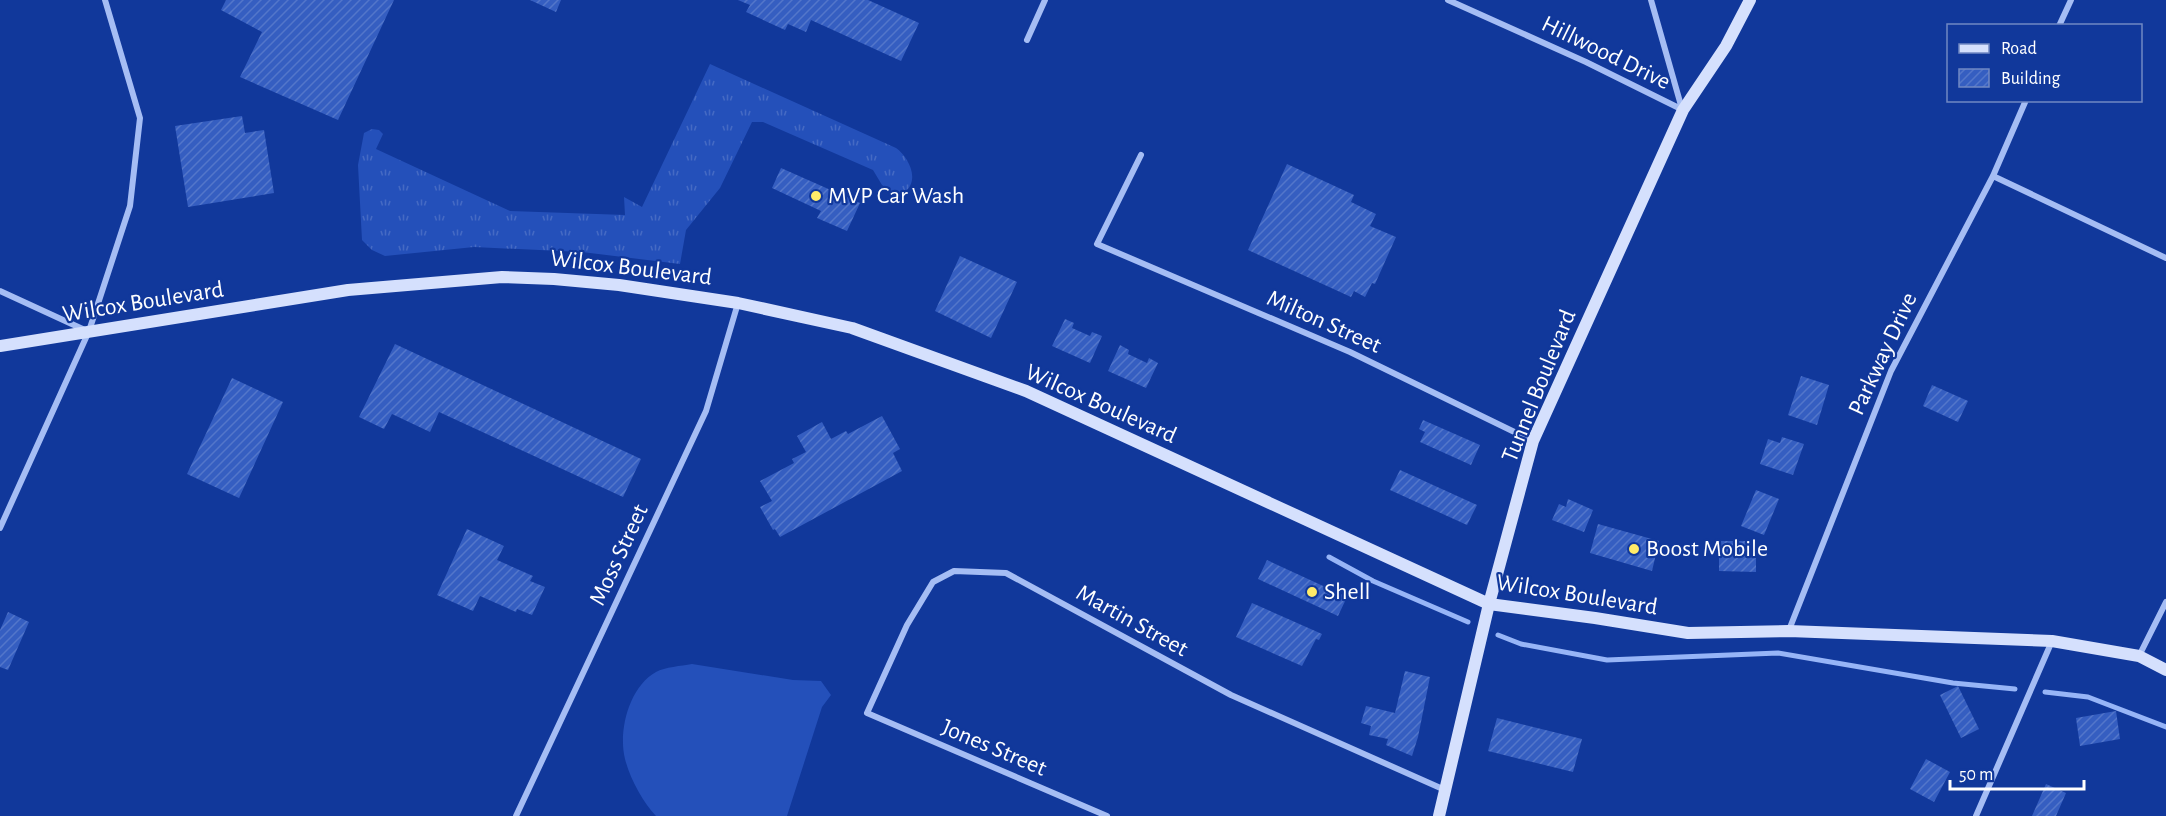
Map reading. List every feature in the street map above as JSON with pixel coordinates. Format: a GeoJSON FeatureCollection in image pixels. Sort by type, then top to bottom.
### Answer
{"type":"FeatureCollection","features":[{"type":"Feature","properties":{"kind":"main road","name":"Tunnel Boulevard"},"geometry":{"type":"LineString","coordinates":[[1439,816],[1489,604],[1533,441],[1683,110],[1726,46],[1750,0]]}},
{"type":"Feature","properties":{"kind":"main road","name":"Wilcox Boulevard"},"geometry":{"type":"LineString","coordinates":[[0,346],[348,290],[502,278],[554,279],[608,284],[738,303],[852,328],[1026,391],[1489,604],[1688,633],[1789,631],[2052,641],[2139,656],[2166,670]]}},
{"type":"Feature","properties":{"kind":"street"},"geometry":{"type":"LineString","coordinates":[[0,528],[89,332],[130,206],[140,118],[105,0]]}},
{"type":"Feature","properties":{"kind":"street"},"geometry":{"type":"LineString","coordinates":[[1026,40],[1045,0]]}},
{"type":"Feature","properties":{"kind":"street","name":"Hillwood Drive"},"geometry":{"type":"LineString","coordinates":[[1448,0],[1586,62],[1683,110]]}},
{"type":"Feature","properties":{"kind":"street"},"geometry":{"type":"LineString","coordinates":[[1651,0],[1683,110]]}},
{"type":"Feature","properties":{"kind":"street"},"geometry":{"type":"LineString","coordinates":[[2060,24],[2071,0]]}},
{"type":"Feature","properties":{"kind":"street","name":"Parkway Drive"},"geometry":{"type":"LineString","coordinates":[[1789,631],[1891,371],[1993,176],[2025,102]]}},
{"type":"Feature","properties":{"kind":"street","name":"Milton Street"},"geometry":{"type":"LineString","coordinates":[[1141,155],[1097,244],[1350,352],[1533,441]]}},
{"type":"Feature","properties":{"kind":"street"},"geometry":{"type":"LineString","coordinates":[[1993,176],[2166,258]]}},
{"type":"Feature","properties":{"kind":"street"},"geometry":{"type":"LineString","coordinates":[[0,291],[89,332]]}},
{"type":"Feature","properties":{"kind":"street","name":"Moss Street"},"geometry":{"type":"LineString","coordinates":[[516,816],[706,411],[738,303]]}},
{"type":"Feature","properties":{"kind":"street","name":"Martin Street"},"geometry":{"type":"LineString","coordinates":[[867,713],[908,625],[933,582],[954,571],[1006,573],[1231,695],[1446,791]]}},
{"type":"Feature","properties":{"kind":"street"},"geometry":{"type":"LineString","coordinates":[[2139,656],[2166,602]]}},
{"type":"Feature","properties":{"kind":"street"},"geometry":{"type":"LineString","coordinates":[[1976,816],[2052,641]]}},
{"type":"Feature","properties":{"kind":"street","name":"Jones Street"},"geometry":{"type":"LineString","coordinates":[[867,713],[1107,816]]}},
{"type":"Feature","properties":{"kind":"green space"},"geometry":{"type":"Polygon","coordinates":[[[710,64],[896,148],[903,155],[911,170],[910,186],[899,196],[882,185],[873,170],[763,122],[752,122],[720,188],[686,230],[680,264],[582,252],[474,247],[385,256],[372,250],[362,240],[358,165],[364,133],[372,129],[379,130],[383,134],[376,149],[510,211],[625,215],[624,197],[642,207],[710,64]]]}},
{"type":"Feature","properties":{"kind":"green space"},"geometry":{"type":"Polygon","coordinates":[[[692,664],[793,680],[821,681],[831,695],[822,707],[787,816],[656,816],[642,797],[630,774],[623,748],[625,723],[632,699],[647,679],[656,672],[692,664]]]}},
{"type":"Feature","properties":{"kind":"building"},"geometry":{"type":"Polygon","coordinates":[[[226,0],[394,0],[338,120],[240,77],[262,32],[221,10],[226,0]]]}},
{"type":"Feature","properties":{"kind":"building"},"geometry":{"type":"Polygon","coordinates":[[[530,0],[561,0],[556,12],[530,0]]]}},
{"type":"Feature","properties":{"kind":"building"},"geometry":{"type":"Polygon","coordinates":[[[738,0],[868,0],[919,23],[901,61],[811,20],[806,32],[788,24],[785,30],[746,12],[750,5],[738,0]]]}},
{"type":"Feature","properties":{"kind":"building"},"geometry":{"type":"Polygon","coordinates":[[[242,116],[245,133],[264,130],[274,193],[188,207],[175,126],[242,116]]]}},
{"type":"Feature","properties":{"kind":"building"},"geometry":{"type":"Polygon","coordinates":[[[1287,164],[1354,195],[1351,202],[1376,214],[1370,226],[1396,237],[1375,284],[1372,283],[1365,297],[1354,291],[1351,297],[1248,250],[1287,164]]]}},
{"type":"Feature","properties":{"kind":"building","name":"MVP Car Wash"},"geometry":{"type":"Polygon","coordinates":[[[781,168],[860,203],[847,231],[817,218],[821,211],[772,188],[781,168]]]}},
{"type":"Feature","properties":{"kind":"building"},"geometry":{"type":"Polygon","coordinates":[[[960,256],[1017,282],[991,338],[935,311],[960,256]]]}},
{"type":"Feature","properties":{"kind":"building"},"geometry":{"type":"Polygon","coordinates":[[[1065,319],[1074,323],[1072,328],[1090,336],[1092,332],[1102,336],[1090,363],[1052,346],[1065,319]]]}},
{"type":"Feature","properties":{"kind":"building"},"geometry":{"type":"Polygon","coordinates":[[[395,344],[641,459],[623,497],[439,412],[430,432],[392,414],[384,429],[359,417],[395,344]]]}},
{"type":"Feature","properties":{"kind":"building"},"geometry":{"type":"Polygon","coordinates":[[[1120,345],[1129,350],[1128,354],[1147,363],[1149,358],[1158,363],[1146,388],[1108,371],[1120,345]]]}},
{"type":"Feature","properties":{"kind":"building"},"geometry":{"type":"Polygon","coordinates":[[[1801,376],[1829,385],[1817,425],[1788,415],[1801,376]]]}},
{"type":"Feature","properties":{"kind":"building"},"geometry":{"type":"Polygon","coordinates":[[[232,378],[283,402],[239,498],[187,474],[232,378]]]}},
{"type":"Feature","properties":{"kind":"building"},"geometry":{"type":"Polygon","coordinates":[[[1932,385],[1968,401],[1958,422],[1923,406],[1932,385]]]}},
{"type":"Feature","properties":{"kind":"building"},"geometry":{"type":"Polygon","coordinates":[[[882,416],[900,449],[893,453],[902,471],[780,537],[775,529],[773,530],[760,507],[772,501],[760,481],[794,463],[792,459],[806,452],[797,436],[822,422],[831,439],[846,431],[848,434],[882,416]]]}},
{"type":"Feature","properties":{"kind":"building"},"geometry":{"type":"Polygon","coordinates":[[[1423,420],[1480,445],[1471,465],[1420,442],[1425,432],[1419,429],[1423,420]]]}},
{"type":"Feature","properties":{"kind":"building"},"geometry":{"type":"Polygon","coordinates":[[[1782,437],[1804,444],[1793,475],[1760,464],[1768,439],[1780,443],[1782,437]]]}},
{"type":"Feature","properties":{"kind":"building"},"geometry":{"type":"Polygon","coordinates":[[[1400,470],[1477,505],[1467,525],[1390,490],[1400,470]]]}},
{"type":"Feature","properties":{"kind":"building"},"geometry":{"type":"Polygon","coordinates":[[[1756,490],[1779,499],[1764,535],[1741,526],[1756,490]]]}},
{"type":"Feature","properties":{"kind":"building"},"geometry":{"type":"Polygon","coordinates":[[[1568,499],[1593,510],[1584,532],[1552,520],[1559,504],[1566,507],[1568,499]]]}},
{"type":"Feature","properties":{"kind":"building"},"geometry":{"type":"Polygon","coordinates":[[[1598,524],[1659,541],[1652,571],[1590,553],[1598,524]]]}},
{"type":"Feature","properties":{"kind":"building"},"geometry":{"type":"Polygon","coordinates":[[[467,529],[504,546],[497,560],[533,576],[530,581],[545,587],[532,615],[517,609],[516,612],[480,596],[473,611],[437,595],[467,529]]]}},
{"type":"Feature","properties":{"kind":"building"},"geometry":{"type":"Polygon","coordinates":[[[1719,541],[1756,541],[1756,572],[1719,571],[1719,541]]]}},
{"type":"Feature","properties":{"kind":"building","name":"Shell"},"geometry":{"type":"Polygon","coordinates":[[[1267,560],[1347,597],[1338,616],[1258,579],[1267,560]]]}},
{"type":"Feature","properties":{"kind":"building"},"geometry":{"type":"Polygon","coordinates":[[[1252,603],[1322,634],[1319,640],[1316,639],[1302,666],[1236,637],[1252,603]]]}},
{"type":"Feature","properties":{"kind":"building"},"geometry":{"type":"Polygon","coordinates":[[[8,612],[29,622],[8,670],[0,667],[0,630],[8,612]]]}},
{"type":"Feature","properties":{"kind":"building"},"geometry":{"type":"Polygon","coordinates":[[[1405,671],[1430,677],[1412,756],[1386,745],[1388,739],[1369,735],[1371,726],[1361,723],[1366,706],[1395,713],[1405,671]]]}},
{"type":"Feature","properties":{"kind":"building"},"geometry":{"type":"Polygon","coordinates":[[[1958,686],[1979,729],[1961,738],[1940,695],[1958,686]]]}},
{"type":"Feature","properties":{"kind":"building"},"geometry":{"type":"Polygon","coordinates":[[[2116,711],[2120,739],[2080,746],[2076,718],[2116,711]]]}},
{"type":"Feature","properties":{"kind":"building"},"geometry":{"type":"Polygon","coordinates":[[[1497,718],[1582,739],[1573,772],[1488,751],[1497,718]]]}},
{"type":"Feature","properties":{"kind":"building"},"geometry":{"type":"Polygon","coordinates":[[[1926,759],[1950,772],[1934,802],[1910,789],[1926,759]]]}},
{"type":"Feature","properties":{"kind":"building"},"geometry":{"type":"Polygon","coordinates":[[[2046,784],[2066,793],[2056,816],[2032,816],[2046,784]]]}},
{"type":"Feature","properties":{"kind":"waterway"},"geometry":{"type":"LineString","coordinates":[[1329,557],[1373,581],[1468,622]]}},
{"type":"Feature","properties":{"kind":"waterway"},"geometry":{"type":"LineString","coordinates":[[1498,635],[1521,644],[1607,660],[1778,653],[1953,683],[2015,689]]}},
{"type":"Feature","properties":{"kind":"waterway"},"geometry":{"type":"LineString","coordinates":[[2045,692],[2088,697],[2166,727]]}},
{"type":"Feature","properties":{"kind":"place","name":"MVP Car Wash"},"geometry":{"type":"Point","coordinates":[816,196]}},
{"type":"Feature","properties":{"kind":"place","name":"Boost Mobile"},"geometry":{"type":"Point","coordinates":[1634,549]}},
{"type":"Feature","properties":{"kind":"place","name":"Shell"},"geometry":{"type":"Point","coordinates":[1312,592]}}]}
